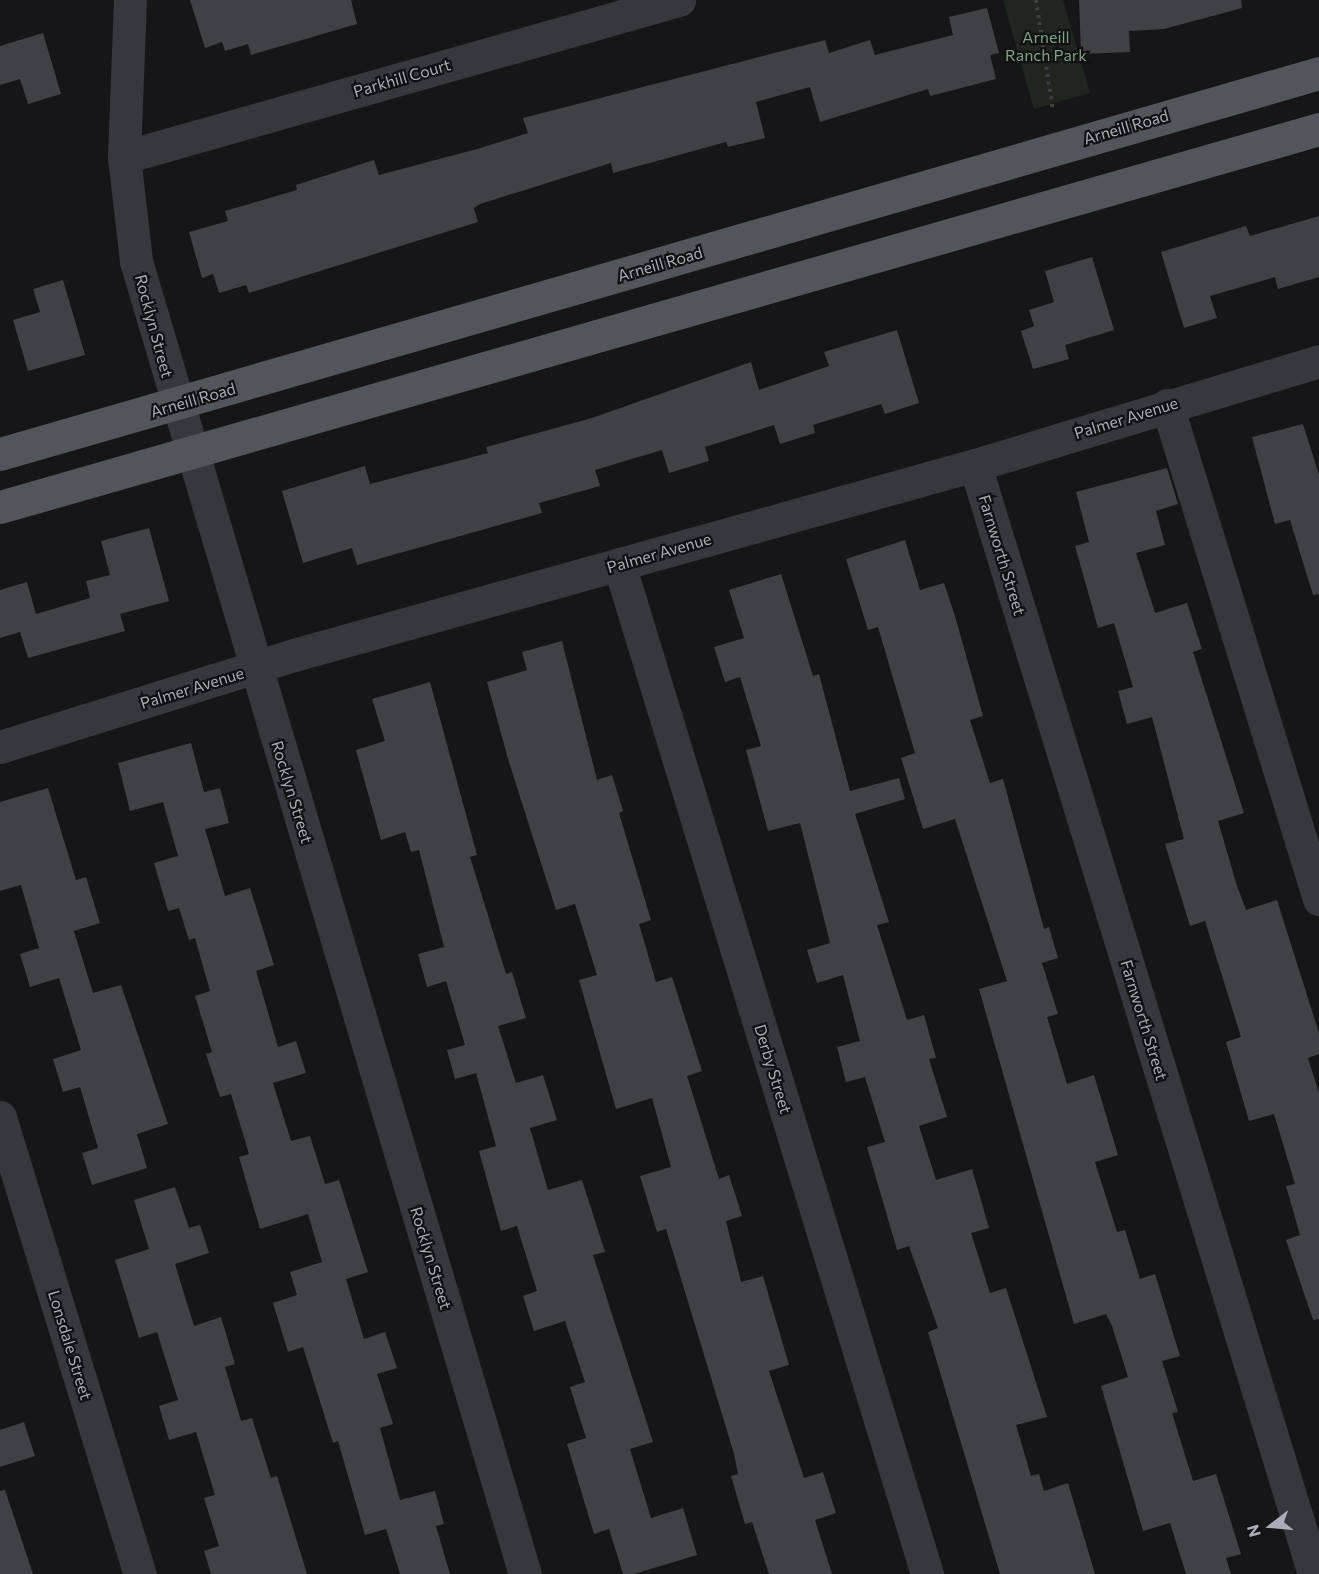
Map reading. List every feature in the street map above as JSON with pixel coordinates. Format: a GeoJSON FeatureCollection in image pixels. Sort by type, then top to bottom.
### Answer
{"type":"FeatureCollection","features":[{"type":"Feature","properties":{"kind":"main road","name":"Arneill Road"},"geometry":{"type":"LineString","coordinates":[[0,454],[176,406],[1319,73]]}},
{"type":"Feature","properties":{"kind":"main road"},"geometry":{"type":"LineString","coordinates":[[0,507],[1319,129]]}},
{"type":"Feature","properties":{"kind":"street","name":"Rocklyn Street"},"geometry":{"type":"LineString","coordinates":[[130,0],[124,157],[136,261],[176,406],[525,1574]]}},
{"type":"Feature","properties":{"kind":"street","name":"Parkhill Court"},"geometry":{"type":"LineString","coordinates":[[124,157],[679,0]]}},
{"type":"Feature","properties":{"kind":"street","name":"Palmer Avenue"},"geometry":{"type":"LineString","coordinates":[[0,747],[255,668],[975,465],[1167,405],[1319,361]]}},
{"type":"Feature","properties":{"kind":"street"},"geometry":{"type":"LineString","coordinates":[[1167,405],[1319,899]]}},
{"type":"Feature","properties":{"kind":"street","name":"Farnworth Street"},"geometry":{"type":"LineString","coordinates":[[975,465],[1314,1574]]}},
{"type":"Feature","properties":{"kind":"street","name":"Derby Street"},"geometry":{"type":"LineString","coordinates":[[619,564],[927,1574]]}},
{"type":"Feature","properties":{"kind":"street","name":"Lonsdale Street"},"geometry":{"type":"LineString","coordinates":[[0,1117],[140,1574]]}},
{"type":"Feature","properties":{"kind":"path"},"geometry":{"type":"LineString","coordinates":[[1036,0],[1053,111]]}},
{"type":"Feature","properties":{"kind":"green space","name":"Arneill Ranch Park"},"geometry":{"type":"Polygon","coordinates":[[[1003,0],[1063,0],[1090,93],[1034,109],[1003,0]]]}},
{"type":"Feature","properties":{"kind":"building"},"geometry":{"type":"Polygon","coordinates":[[[190,0],[351,0],[357,24],[251,55],[248,44],[225,51],[222,42],[205,48],[190,0]]]}},
{"type":"Feature","properties":{"kind":"building"},"geometry":{"type":"Polygon","coordinates":[[[1079,0],[1241,0],[1242,8],[1164,29],[1129,31],[1130,52],[1081,54],[1079,0]]]}},
{"type":"Feature","properties":{"kind":"building"},"geometry":{"type":"Polygon","coordinates":[[[987,8],[999,53],[990,55],[996,79],[930,96],[928,89],[820,122],[810,87],[756,102],[765,138],[728,147],[726,142],[613,173],[611,163],[480,204],[474,208],[478,222],[249,293],[246,285],[219,293],[213,274],[202,278],[189,232],[228,221],[225,211],[297,190],[296,185],[374,160],[379,175],[477,149],[528,133],[523,118],[825,40],[829,53],[870,40],[875,55],[953,35],[949,17],[987,8]]]}},
{"type":"Feature","properties":{"kind":"building"},"geometry":{"type":"Polygon","coordinates":[[[43,33],[61,94],[28,104],[20,79],[0,85],[0,46],[43,33]]]}},
{"type":"Feature","properties":{"kind":"building"},"geometry":{"type":"Polygon","coordinates":[[[1319,216],[1319,277],[1278,289],[1275,277],[1210,296],[1217,318],[1184,328],[1161,252],[1246,226],[1250,236],[1319,216]]]}},
{"type":"Feature","properties":{"kind":"building"},"geometry":{"type":"Polygon","coordinates":[[[1092,257],[1114,330],[1065,345],[1069,359],[1033,369],[1021,331],[1034,326],[1029,310],[1054,302],[1045,271],[1092,257]]]}},
{"type":"Feature","properties":{"kind":"building"},"geometry":{"type":"Polygon","coordinates":[[[63,280],[85,355],[28,371],[13,320],[40,312],[33,289],[63,280]]]}},
{"type":"Feature","properties":{"kind":"building"},"geometry":{"type":"Polygon","coordinates":[[[897,330],[919,403],[885,414],[881,404],[813,425],[815,433],[780,444],[774,425],[705,447],[709,461],[669,473],[662,450],[595,470],[600,486],[539,503],[542,513],[357,565],[352,548],[303,563],[282,491],[365,466],[370,484],[488,453],[486,447],[592,418],[751,362],[759,390],[829,366],[824,352],[897,330]]]}},
{"type":"Feature","properties":{"kind":"building"},"geometry":{"type":"Polygon","coordinates":[[[1303,424],[1319,475],[1319,594],[1313,595],[1290,520],[1275,524],[1252,437],[1303,424]]]}},
{"type":"Feature","properties":{"kind":"building"},"geometry":{"type":"Polygon","coordinates":[[[1167,468],[1178,504],[1156,511],[1165,545],[1136,553],[1155,613],[1187,603],[1202,649],[1193,652],[1244,813],[1218,821],[1237,886],[1246,910],[1277,900],[1319,1033],[1319,1054],[1308,1058],[1319,1093],[1319,1319],[1313,1320],[1286,1240],[1300,1235],[1286,1186],[1295,1184],[1274,1114],[1249,1121],[1226,1042],[1241,1037],[1205,921],[1190,926],[1165,844],[1184,839],[1152,717],[1127,724],[1118,691],[1133,687],[1114,623],[1098,628],[1075,546],[1089,542],[1076,492],[1167,468]]]}},
{"type":"Feature","properties":{"kind":"building"},"geometry":{"type":"Polygon","coordinates":[[[149,528],[169,601],[120,614],[125,631],[28,658],[20,632],[0,638],[0,590],[27,582],[36,614],[90,598],[86,581],[110,575],[101,541],[149,528]]]}},
{"type":"Feature","properties":{"kind":"building"},"geometry":{"type":"Polygon","coordinates":[[[905,540],[920,590],[944,583],[955,616],[983,716],[970,720],[990,783],[1003,779],[1044,929],[1049,927],[1058,958],[1042,963],[1058,1014],[1047,1017],[1067,1084],[1094,1075],[1118,1155],[1095,1162],[1117,1232],[1125,1230],[1140,1279],[1155,1274],[1180,1356],[1162,1361],[1178,1412],[1172,1413],[1193,1481],[1216,1474],[1241,1554],[1226,1558],[1231,1574],[1186,1574],[1170,1523],[1143,1531],[1101,1386],[1128,1377],[1112,1326],[1106,1314],[1074,1324],[979,989],[1007,981],[955,819],[923,829],[901,758],[915,753],[878,627],[868,630],[846,559],[905,540]]]}},
{"type":"Feature","properties":{"kind":"building"},"geometry":{"type":"Polygon","coordinates":[[[781,574],[813,676],[819,674],[850,791],[899,778],[905,799],[855,814],[889,922],[877,925],[907,1020],[924,1015],[936,1058],[929,1059],[947,1117],[919,1126],[936,1180],[972,1169],[989,1228],[971,1233],[990,1293],[1006,1288],[1047,1417],[1016,1425],[1031,1476],[1039,1474],[1044,1491],[1068,1483],[1095,1574],[1000,1574],[928,1332],[938,1328],[909,1246],[897,1250],[867,1147],[885,1142],[865,1077],[846,1082],[837,1047],[860,1041],[843,975],[817,983],[807,950],[830,943],[800,823],[768,831],[746,750],[761,746],[740,677],[725,682],[714,647],[744,638],[729,590],[781,574]]]}},
{"type":"Feature","properties":{"kind":"building"},"geometry":{"type":"Polygon","coordinates":[[[562,641],[597,780],[612,775],[623,811],[619,813],[651,920],[639,924],[656,982],[672,977],[702,1071],[687,1076],[719,1179],[729,1175],[742,1216],[726,1221],[741,1282],[763,1276],[789,1365],[769,1371],[804,1478],[823,1472],[836,1513],[815,1520],[832,1574],[769,1574],[752,1522],[745,1524],[731,1476],[738,1474],[734,1454],[666,1229],[657,1232],[640,1176],[671,1167],[652,1098],[616,1109],[579,980],[597,975],[575,904],[556,910],[508,759],[487,682],[527,670],[522,652],[562,641]]]}},
{"type":"Feature","properties":{"kind":"building"},"geometry":{"type":"Polygon","coordinates":[[[430,682],[477,855],[470,857],[506,974],[512,972],[526,1018],[498,1026],[516,1083],[543,1075],[557,1120],[530,1128],[548,1190],[582,1180],[605,1252],[593,1255],[653,1442],[630,1449],[651,1518],[683,1508],[697,1555],[634,1574],[623,1574],[609,1529],[594,1534],[567,1444],[586,1438],[570,1387],[585,1382],[565,1321],[534,1331],[523,1296],[537,1291],[517,1226],[501,1231],[479,1151],[496,1146],[476,1073],[455,1079],[447,1050],[465,1045],[446,981],[427,987],[418,954],[444,947],[419,850],[411,852],[405,832],[381,840],[356,750],[385,741],[372,699],[430,682]]]}},
{"type":"Feature","properties":{"kind":"building"},"geometry":{"type":"Polygon","coordinates":[[[191,743],[204,792],[220,788],[229,823],[205,829],[225,896],[250,888],[274,965],[256,971],[278,1047],[296,1041],[306,1073],[273,1083],[291,1141],[310,1136],[325,1184],[339,1180],[368,1272],[346,1279],[364,1339],[385,1332],[397,1368],[377,1374],[393,1424],[380,1428],[400,1500],[435,1491],[444,1524],[436,1526],[450,1574],[400,1574],[386,1529],[365,1535],[338,1441],[333,1443],[303,1347],[288,1352],[273,1303],[297,1295],[290,1272],[322,1262],[308,1214],[260,1229],[239,1157],[249,1154],[231,1094],[220,1097],[206,1054],[212,1052],[195,996],[210,991],[195,938],[189,940],[179,908],[168,911],[154,863],[178,856],[163,802],[130,811],[118,763],[191,743]]]}},
{"type":"Feature","properties":{"kind":"building"},"geometry":{"type":"Polygon","coordinates":[[[48,788],[76,880],[86,877],[100,923],[74,931],[93,993],[121,985],[168,1124],[137,1134],[147,1168],[92,1185],[82,1153],[98,1148],[80,1087],[63,1092],[53,1059],[81,1050],[59,978],[30,987],[20,954],[39,948],[21,885],[0,891],[0,802],[48,788]]]}},
{"type":"Feature","properties":{"kind":"building"},"geometry":{"type":"Polygon","coordinates":[[[175,1187],[189,1228],[200,1225],[209,1253],[175,1264],[194,1326],[221,1317],[235,1364],[225,1367],[241,1421],[252,1418],[271,1478],[277,1476],[307,1574],[211,1574],[204,1551],[219,1546],[204,1498],[215,1495],[196,1432],[169,1440],[159,1406],[178,1400],[157,1332],[139,1338],[115,1260],[149,1249],[134,1200],[175,1187]]]}},
{"type":"Feature","properties":{"kind":"building"},"geometry":{"type":"Polygon","coordinates":[[[24,1422],[35,1456],[0,1467],[0,1430],[24,1422]]]}},
{"type":"Feature","properties":{"kind":"building"},"geometry":{"type":"Polygon","coordinates":[[[5,1490],[33,1574],[0,1574],[0,1491],[5,1490]]]}}]}
